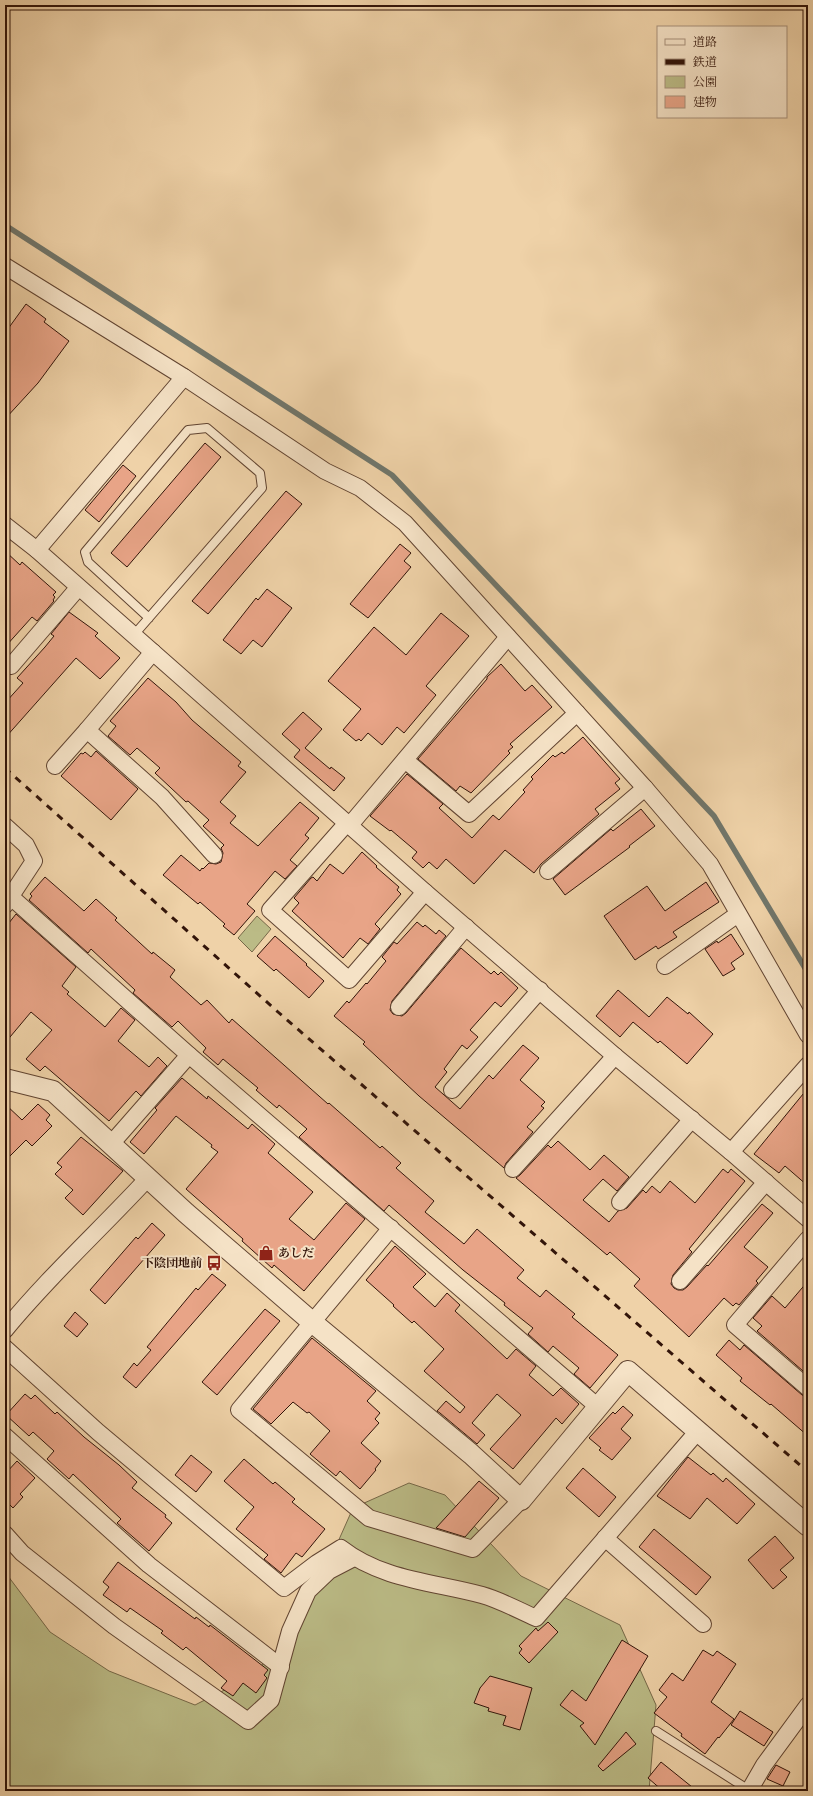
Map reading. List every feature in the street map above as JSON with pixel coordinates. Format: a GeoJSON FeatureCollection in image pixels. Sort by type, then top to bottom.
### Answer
{"type":"FeatureCollection","features":[{"type":"Feature","properties":{"kind":"street"},"geometry":{"type":"LineString","coordinates":[[5,266],[184,377],[325,471],[360,488],[404,523],[645,788],[710,864],[808,1035]]}},
{"type":"Feature","properties":{"kind":"street"},"geometry":{"type":"LineString","coordinates":[[37,550],[184,377]]}},
{"type":"Feature","properties":{"kind":"street"},"geometry":{"type":"LineString","coordinates":[[5,525],[37,550],[78,588],[425,892],[615,1056],[692,1119],[808,1219]]}},
{"type":"Feature","properties":{"kind":"street"},"geometry":{"type":"LineString","coordinates":[[5,661],[11,666],[78,588]]}},
{"type":"Feature","properties":{"kind":"street"},"geometry":{"type":"LineString","coordinates":[[425,892],[349,980],[270,910],[405,760],[508,637]]}},
{"type":"Feature","properties":{"kind":"street"},"geometry":{"type":"LineString","coordinates":[[55,766],[152,652]]}},
{"type":"Feature","properties":{"kind":"street"},"geometry":{"type":"LineString","coordinates":[[405,760],[469,814],[577,713]]}},
{"type":"Feature","properties":{"kind":"street"},"geometry":{"type":"LineString","coordinates":[[87,730],[162,797],[214,855]]}},
{"type":"Feature","properties":{"kind":"street"},"geometry":{"type":"LineString","coordinates":[[548,871],[645,788]]}},
{"type":"Feature","properties":{"kind":"street"},"geometry":{"type":"LineString","coordinates":[[5,826],[26,845],[34,861],[8,901],[597,1406]]}},
{"type":"Feature","properties":{"kind":"street"},"geometry":{"type":"LineString","coordinates":[[665,966],[738,914]]}},
{"type":"Feature","properties":{"kind":"street"},"geometry":{"type":"LineString","coordinates":[[399,1007],[466,927]]}},
{"type":"Feature","properties":{"kind":"street"},"geometry":{"type":"LineString","coordinates":[[452,1090],[540,990]]}},
{"type":"Feature","properties":{"kind":"street"},"geometry":{"type":"LineString","coordinates":[[111,1144],[189,1056]]}},
{"type":"Feature","properties":{"kind":"street"},"geometry":{"type":"LineString","coordinates":[[513,1169],[615,1056]]}},
{"type":"Feature","properties":{"kind":"street"},"geometry":{"type":"LineString","coordinates":[[731,1152],[808,1065]]}},
{"type":"Feature","properties":{"kind":"street"},"geometry":{"type":"LineString","coordinates":[[5,1079],[52,1091],[186,1213],[312,1322],[471,1454],[521,1500]]}},
{"type":"Feature","properties":{"kind":"street"},"geometry":{"type":"LineString","coordinates":[[620,1202],[692,1119]]}},
{"type":"Feature","properties":{"kind":"street"},"geometry":{"type":"LineString","coordinates":[[5,1330],[29,1300],[104,1225],[148,1178]]}},
{"type":"Feature","properties":{"kind":"street"},"geometry":{"type":"LineString","coordinates":[[680,1282],[766,1182]]}},
{"type":"Feature","properties":{"kind":"street"},"geometry":{"type":"LineString","coordinates":[[391,1228],[239,1410],[369,1518],[474,1549],[521,1500],[597,1406],[628,1371],[808,1526]]}},
{"type":"Feature","properties":{"kind":"street"},"geometry":{"type":"LineString","coordinates":[[808,1239],[735,1326],[808,1388]]}},
{"type":"Feature","properties":{"kind":"street"},"geometry":{"type":"LineString","coordinates":[[5,1348],[98,1432],[284,1588],[317,1563],[341,1548],[354,1558],[384,1573],[483,1595],[536,1618],[698,1431]]}},
{"type":"Feature","properties":{"kind":"street"},"geometry":{"type":"LineString","coordinates":[[5,1436],[149,1565],[281,1667]]}},
{"type":"Feature","properties":{"kind":"street"},"geometry":{"type":"LineString","coordinates":[[5,1534],[22,1553],[114,1626],[248,1721],[271,1700],[290,1631],[308,1591],[329,1571],[354,1558]]}},
{"type":"Feature","properties":{"kind":"street"},"geometry":{"type":"LineString","coordinates":[[605,1538],[703,1624]]}},
{"type":"Feature","properties":{"kind":"street"},"geometry":{"type":"LineString","coordinates":[[749,1791],[764,1765],[808,1705]]}},
{"type":"Feature","properties":{"kind":"lane"},"geometry":{"type":"LineString","coordinates":[[133,636],[149,618],[262,488],[260,473],[207,428],[188,430],[85,552],[88,562],[149,618]]}},
{"type":"Feature","properties":{"kind":"lane"},"geometry":{"type":"LineString","coordinates":[[656,1730],[749,1791]]}},
{"type":"Feature","properties":{"kind":"green space"},"geometry":{"type":"Polygon","coordinates":[[[257,916],[271,929],[252,952],[238,938],[257,916]]]}},
{"type":"Feature","properties":{"kind":"green space"},"geometry":{"type":"Polygon","coordinates":[[[409,1483],[445,1495],[521,1576],[620,1625],[656,1705],[649,1791],[5,1791],[5,1572],[50,1632],[109,1671],[195,1705],[250,1677],[301,1625],[353,1508],[409,1483]]]}},
{"type":"Feature","properties":{"kind":"building"},"geometry":{"type":"Polygon","coordinates":[[[26,304],[46,319],[44,322],[69,341],[38,383],[5,419],[5,333],[26,304]]]}},
{"type":"Feature","properties":{"kind":"building"},"geometry":{"type":"Polygon","coordinates":[[[205,443],[221,457],[127,567],[111,553],[205,443]]]}},
{"type":"Feature","properties":{"kind":"building"},"geometry":{"type":"Polygon","coordinates":[[[123,465],[136,476],[99,522],[85,510],[123,465]]]}},
{"type":"Feature","properties":{"kind":"building"},"geometry":{"type":"Polygon","coordinates":[[[286,491],[302,504],[208,614],[192,601],[286,491]]]}},
{"type":"Feature","properties":{"kind":"building"},"geometry":{"type":"Polygon","coordinates":[[[400,544],[411,553],[404,561],[411,567],[368,618],[350,604],[400,544]]]}},
{"type":"Feature","properties":{"kind":"building"},"geometry":{"type":"Polygon","coordinates":[[[5,551],[20,565],[22,562],[56,592],[53,595],[55,597],[53,600],[54,601],[37,621],[32,617],[5,647],[5,551]]]}},
{"type":"Feature","properties":{"kind":"building"},"geometry":{"type":"Polygon","coordinates":[[[267,589],[292,608],[262,647],[253,640],[241,654],[223,640],[256,598],[258,600],[267,589]]]}},
{"type":"Feature","properties":{"kind":"building"},"geometry":{"type":"Polygon","coordinates":[[[69,612],[98,633],[95,636],[120,658],[100,679],[76,658],[5,738],[5,703],[23,683],[17,678],[54,636],[51,634],[69,612]]]}},
{"type":"Feature","properties":{"kind":"building"},"geometry":{"type":"Polygon","coordinates":[[[441,613],[469,636],[426,686],[436,695],[404,733],[397,727],[382,745],[368,733],[361,741],[359,739],[356,741],[343,730],[361,709],[328,681],[374,627],[406,655],[441,613]]]}},
{"type":"Feature","properties":{"kind":"building"},"geometry":{"type":"Polygon","coordinates":[[[501,664],[525,691],[532,685],[552,707],[510,744],[513,747],[508,751],[510,753],[471,793],[460,786],[456,791],[418,759],[487,679],[487,677],[501,664]]]}},
{"type":"Feature","properties":{"kind":"building"},"geometry":{"type":"Polygon","coordinates":[[[148,678],[176,702],[192,720],[241,762],[238,766],[246,772],[220,802],[236,816],[230,823],[258,846],[300,802],[319,818],[305,835],[309,838],[290,860],[297,866],[285,879],[275,871],[247,904],[255,911],[234,935],[223,926],[225,924],[200,902],[198,904],[163,875],[181,855],[200,871],[209,863],[216,864],[221,862],[223,853],[221,848],[224,845],[203,826],[209,820],[188,801],[186,802],[155,773],[160,768],[137,748],[130,755],[108,736],[116,726],[110,721],[148,678]]]}},
{"type":"Feature","properties":{"kind":"building"},"geometry":{"type":"Polygon","coordinates":[[[303,712],[322,729],[305,748],[330,769],[331,767],[345,778],[334,791],[294,757],[300,750],[282,734],[303,712]]]}},
{"type":"Feature","properties":{"kind":"building"},"geometry":{"type":"Polygon","coordinates":[[[583,737],[620,779],[615,783],[620,789],[595,809],[599,814],[541,864],[534,873],[505,850],[474,884],[446,859],[437,869],[429,862],[423,868],[412,858],[417,852],[391,830],[390,831],[370,816],[407,774],[443,804],[439,808],[472,838],[493,815],[499,820],[525,792],[523,790],[533,779],[531,777],[553,755],[555,757],[562,752],[564,754],[583,737]]]}},
{"type":"Feature","properties":{"kind":"building"},"geometry":{"type":"Polygon","coordinates":[[[96,751],[138,789],[111,820],[61,776],[81,753],[83,754],[85,752],[91,757],[96,751]]]}},
{"type":"Feature","properties":{"kind":"building"},"geometry":{"type":"Polygon","coordinates":[[[641,809],[655,826],[629,846],[630,847],[565,895],[553,879],[611,829],[613,831],[641,809]]]}},
{"type":"Feature","properties":{"kind":"building"},"geometry":{"type":"Polygon","coordinates":[[[362,852],[377,866],[376,867],[399,887],[397,890],[401,894],[375,924],[380,929],[368,944],[360,938],[343,958],[292,911],[299,903],[294,898],[311,878],[313,877],[317,881],[330,864],[343,874],[362,852]]]}},
{"type":"Feature","properties":{"kind":"building"},"geometry":{"type":"Polygon","coordinates":[[[45,877],[84,911],[96,899],[117,918],[115,920],[152,954],[153,952],[175,970],[170,977],[201,1005],[207,1000],[229,1023],[232,1019],[328,1104],[329,1103],[380,1148],[382,1146],[401,1163],[396,1168],[434,1201],[425,1212],[464,1244],[477,1229],[524,1270],[517,1278],[540,1297],[546,1290],[575,1314],[572,1317],[618,1355],[590,1388],[574,1374],[579,1368],[553,1346],[548,1352],[528,1334],[533,1328],[504,1305],[505,1303],[463,1270],[389,1205],[384,1211],[299,1137],[307,1129],[279,1105],[277,1108],[256,1090],[258,1088],[223,1059],[218,1065],[203,1052],[206,1048],[178,1021],[172,1027],[133,993],[135,990],[91,949],[88,953],[29,900],[32,896],[30,894],[45,877]]]}},
{"type":"Feature","properties":{"kind":"building"},"geometry":{"type":"Polygon","coordinates":[[[706,882],[719,902],[673,932],[677,937],[658,949],[656,946],[635,960],[604,916],[647,886],[665,911],[706,882]]]}},
{"type":"Feature","properties":{"kind":"building"},"geometry":{"type":"Polygon","coordinates":[[[16,914],[76,967],[62,986],[69,992],[67,994],[105,1027],[121,1008],[135,1020],[118,1041],[149,1067],[158,1057],[167,1066],[141,1096],[136,1091],[109,1121],[45,1066],[40,1071],[26,1059],[52,1030],[31,1012],[5,1043],[5,928],[16,914]]]}},
{"type":"Feature","properties":{"kind":"building"},"geometry":{"type":"Polygon","coordinates":[[[417,922],[423,927],[425,925],[436,934],[439,930],[446,936],[392,1001],[390,1010],[393,1014],[402,1016],[406,1013],[461,948],[491,974],[494,971],[498,975],[501,972],[518,988],[501,1007],[495,1002],[470,1030],[478,1037],[467,1049],[462,1045],[444,1069],[447,1072],[435,1087],[460,1109],[489,1075],[493,1079],[523,1045],[539,1058],[520,1080],[545,1102],[541,1106],[544,1108],[527,1127],[533,1132],[506,1163],[504,1168],[419,1096],[363,1044],[365,1042],[334,1016],[347,1001],[349,1003],[366,983],[367,984],[386,961],[382,957],[394,942],[397,944],[417,922]]]}},
{"type":"Feature","properties":{"kind":"building"},"geometry":{"type":"Polygon","coordinates":[[[731,934],[744,954],[731,963],[735,969],[723,976],[705,949],[717,941],[718,943],[731,934]]]}},
{"type":"Feature","properties":{"kind":"building"},"geometry":{"type":"Polygon","coordinates":[[[275,936],[324,981],[309,998],[276,969],[274,971],[257,956],[275,936]]]}},
{"type":"Feature","properties":{"kind":"building"},"geometry":{"type":"Polygon","coordinates":[[[618,990],[649,1017],[667,997],[688,1014],[689,1012],[713,1034],[687,1064],[660,1041],[658,1043],[633,1022],[620,1037],[596,1016],[618,990]]]}},
{"type":"Feature","properties":{"kind":"building"},"geometry":{"type":"Polygon","coordinates":[[[182,1078],[207,1099],[208,1096],[248,1129],[252,1124],[275,1144],[268,1153],[313,1192],[289,1219],[314,1240],[346,1203],[365,1219],[304,1291],[274,1265],[272,1268],[242,1241],[243,1239],[186,1189],[218,1152],[211,1147],[212,1145],[176,1116],[144,1154],[130,1142],[157,1110],[155,1108],[182,1078]]]}},
{"type":"Feature","properties":{"kind":"building"},"geometry":{"type":"Polygon","coordinates":[[[808,1088],[808,1186],[785,1166],[779,1173],[754,1154],[808,1088]]]}},
{"type":"Feature","properties":{"kind":"building"},"geometry":{"type":"Polygon","coordinates":[[[5,1104],[22,1120],[38,1104],[50,1115],[46,1120],[52,1126],[32,1146],[26,1140],[5,1161],[5,1104]]]}},
{"type":"Feature","properties":{"kind":"building"},"geometry":{"type":"Polygon","coordinates":[[[81,1137],[123,1171],[83,1215],[65,1198],[73,1190],[55,1174],[62,1167],[57,1163],[81,1137]]]}},
{"type":"Feature","properties":{"kind":"building"},"geometry":{"type":"Polygon","coordinates":[[[558,1141],[590,1170],[604,1155],[629,1177],[617,1191],[603,1179],[583,1200],[609,1222],[618,1211],[627,1208],[643,1190],[646,1193],[652,1186],[660,1193],[670,1181],[695,1203],[723,1169],[728,1173],[731,1169],[745,1181],[689,1249],[692,1252],[673,1275],[671,1284],[678,1290],[683,1290],[687,1287],[707,1265],[708,1266],[762,1204],[773,1213],[744,1247],[768,1267],[756,1281],[758,1283],[739,1305],[736,1303],[733,1306],[724,1298],[689,1337],[634,1286],[640,1279],[610,1252],[607,1255],[516,1178],[548,1145],[551,1148],[558,1141]]]}},
{"type":"Feature","properties":{"kind":"building"},"geometry":{"type":"Polygon","coordinates":[[[152,1223],[165,1235],[105,1304],[90,1290],[136,1237],[138,1239],[152,1223]]]}},
{"type":"Feature","properties":{"kind":"building"},"geometry":{"type":"Polygon","coordinates":[[[395,1246],[426,1274],[413,1287],[435,1307],[447,1293],[460,1305],[455,1311],[507,1359],[516,1349],[536,1366],[529,1375],[553,1396],[561,1388],[579,1404],[562,1424],[556,1418],[513,1469],[490,1449],[521,1415],[497,1394],[472,1423],[485,1435],[477,1444],[437,1411],[446,1401],[460,1413],[465,1407],[424,1371],[444,1349],[414,1321],[412,1323],[366,1280],[395,1246]]]}},
{"type":"Feature","properties":{"kind":"building"},"geometry":{"type":"Polygon","coordinates":[[[212,1274],[226,1285],[136,1388],[123,1377],[134,1363],[137,1366],[151,1350],[147,1347],[196,1288],[198,1290],[212,1274]]]}},
{"type":"Feature","properties":{"kind":"building"},"geometry":{"type":"Polygon","coordinates":[[[808,1281],[808,1366],[803,1371],[757,1331],[762,1326],[753,1318],[772,1296],[785,1308],[808,1281]]]}},
{"type":"Feature","properties":{"kind":"building"},"geometry":{"type":"Polygon","coordinates":[[[265,1309],[280,1321],[217,1395],[202,1382],[265,1309]]]}},
{"type":"Feature","properties":{"kind":"building"},"geometry":{"type":"Polygon","coordinates":[[[75,1312],[88,1324],[77,1337],[64,1326],[75,1312]]]}},
{"type":"Feature","properties":{"kind":"building"},"geometry":{"type":"Polygon","coordinates":[[[312,1338],[376,1391],[367,1401],[380,1413],[375,1419],[379,1423],[361,1443],[381,1461],[375,1469],[376,1470],[360,1489],[340,1471],[336,1476],[310,1454],[330,1431],[309,1412],[307,1413],[293,1402],[271,1424],[253,1409],[312,1338]]]}},
{"type":"Feature","properties":{"kind":"building"},"geometry":{"type":"Polygon","coordinates":[[[729,1340],[740,1350],[744,1345],[802,1395],[808,1397],[808,1436],[771,1404],[770,1405],[740,1381],[742,1378],[716,1355],[729,1340]]]}},
{"type":"Feature","properties":{"kind":"building"},"geometry":{"type":"Polygon","coordinates":[[[25,1394],[31,1399],[35,1395],[55,1414],[57,1412],[84,1437],[119,1465],[137,1482],[132,1488],[166,1515],[165,1517],[172,1523],[149,1551],[117,1523],[121,1519],[73,1474],[69,1479],[47,1459],[54,1451],[33,1432],[29,1436],[6,1415],[25,1394]]]}},
{"type":"Feature","properties":{"kind":"building"},"geometry":{"type":"Polygon","coordinates":[[[623,1406],[633,1415],[621,1429],[631,1438],[612,1460],[599,1450],[601,1448],[589,1438],[613,1412],[615,1414],[623,1406]]]}},
{"type":"Feature","properties":{"kind":"building"},"geometry":{"type":"Polygon","coordinates":[[[191,1455],[212,1472],[196,1492],[175,1475],[191,1455]]]}},
{"type":"Feature","properties":{"kind":"building"},"geometry":{"type":"Polygon","coordinates":[[[688,1457],[711,1475],[713,1473],[723,1482],[726,1478],[755,1504],[737,1524],[707,1498],[690,1519],[657,1496],[688,1457]]]}},
{"type":"Feature","properties":{"kind":"building"},"geometry":{"type":"Polygon","coordinates":[[[244,1459],[273,1484],[275,1482],[295,1499],[292,1502],[325,1529],[302,1557],[296,1553],[281,1573],[264,1559],[268,1555],[236,1529],[254,1507],[224,1481],[244,1459]]]}},
{"type":"Feature","properties":{"kind":"building"},"geometry":{"type":"Polygon","coordinates":[[[17,1461],[35,1478],[20,1494],[23,1497],[13,1508],[10,1505],[5,1511],[5,1474],[17,1461]]]}},
{"type":"Feature","properties":{"kind":"building"},"geometry":{"type":"Polygon","coordinates":[[[583,1468],[616,1497],[599,1517],[566,1488],[583,1468]]]}},
{"type":"Feature","properties":{"kind":"building"},"geometry":{"type":"Polygon","coordinates":[[[479,1481],[499,1498],[465,1537],[436,1528],[479,1481]]]}},
{"type":"Feature","properties":{"kind":"building"},"geometry":{"type":"Polygon","coordinates":[[[654,1529],[711,1577],[696,1595],[639,1547],[654,1529]]]}},
{"type":"Feature","properties":{"kind":"building"},"geometry":{"type":"Polygon","coordinates":[[[775,1536],[794,1558],[780,1570],[787,1577],[773,1589],[748,1560],[775,1536]]]}},
{"type":"Feature","properties":{"kind":"building"},"geometry":{"type":"Polygon","coordinates":[[[118,1562],[195,1619],[196,1617],[209,1627],[210,1625],[268,1670],[264,1675],[267,1678],[256,1693],[243,1683],[233,1696],[221,1688],[227,1681],[186,1647],[183,1650],[161,1633],[163,1631],[130,1608],[127,1612],[103,1595],[109,1587],[103,1582],[118,1562]]]}},
{"type":"Feature","properties":{"kind":"building"},"geometry":{"type":"Polygon","coordinates":[[[548,1622],[558,1632],[529,1663],[519,1653],[522,1649],[519,1646],[536,1628],[538,1631],[548,1622]]]}},
{"type":"Feature","properties":{"kind":"building"},"geometry":{"type":"Polygon","coordinates":[[[622,1640],[648,1656],[595,1745],[580,1726],[584,1723],[560,1705],[572,1690],[586,1701],[622,1640]]]}},
{"type":"Feature","properties":{"kind":"building"},"geometry":{"type":"Polygon","coordinates":[[[703,1650],[713,1656],[717,1651],[736,1664],[711,1702],[734,1719],[705,1754],[654,1713],[667,1697],[659,1690],[672,1673],[683,1681],[703,1650]]]}},
{"type":"Feature","properties":{"kind":"building"},"geometry":{"type":"Polygon","coordinates":[[[490,1676],[532,1688],[520,1730],[503,1725],[506,1716],[488,1711],[489,1708],[474,1703],[480,1688],[490,1676]]]}},
{"type":"Feature","properties":{"kind":"building"},"geometry":{"type":"Polygon","coordinates":[[[740,1711],[773,1732],[764,1746],[731,1725],[740,1711]]]}},
{"type":"Feature","properties":{"kind":"building"},"geometry":{"type":"Polygon","coordinates":[[[626,1732],[636,1744],[603,1771],[598,1766],[626,1732]]]}},
{"type":"Feature","properties":{"kind":"building"},"geometry":{"type":"Polygon","coordinates":[[[661,1762],[697,1791],[663,1791],[648,1778],[661,1762]]]}},
{"type":"Feature","properties":{"kind":"building"},"geometry":{"type":"Polygon","coordinates":[[[776,1765],[790,1772],[783,1786],[767,1779],[776,1765]]]}},
{"type":"Feature","properties":{"kind":"waterway"},"geometry":{"type":"LineString","coordinates":[[5,225],[392,475],[714,816],[808,973]]}},
{"type":"Feature","properties":{"kind":"railway"},"geometry":{"type":"LineString","coordinates":[[5,768],[278,1012],[808,1472]]}},
{"type":"Feature","properties":{"kind":"place","name":"あしだ"},"geometry":{"type":"Point","coordinates":[266,1253]}},
{"type":"Feature","properties":{"kind":"place","name":"下陰団地前"},"geometry":{"type":"Point","coordinates":[214,1263]}}]}
